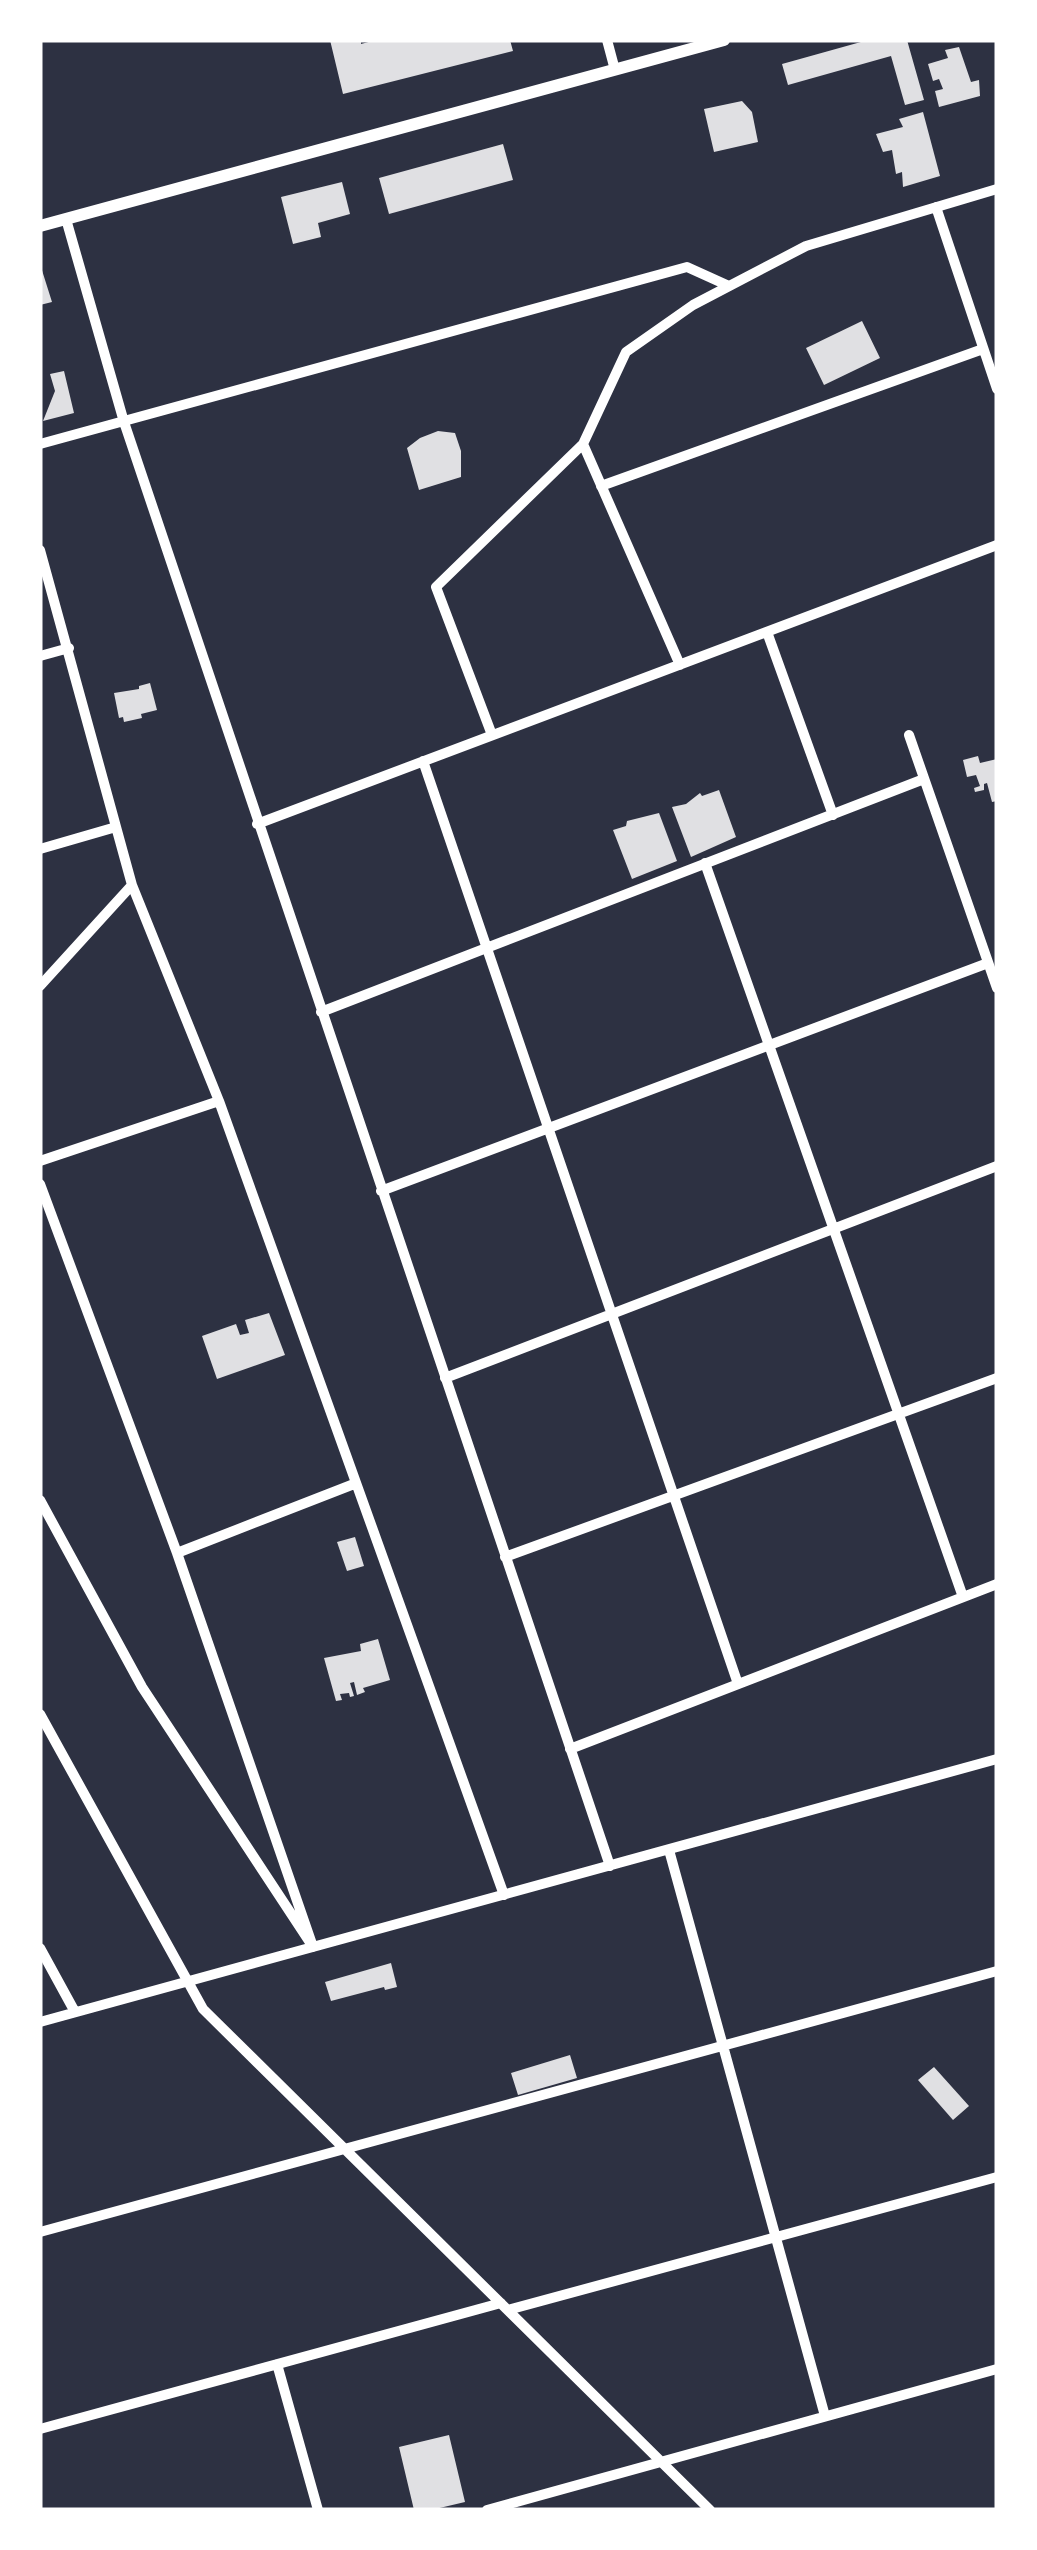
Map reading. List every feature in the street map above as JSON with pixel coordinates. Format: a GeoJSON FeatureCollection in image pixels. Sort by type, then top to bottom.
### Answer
{"type":"FeatureCollection","features":[{"type":"Feature","properties":{"kind":"street"},"geometry":{"type":"LineString","coordinates":[[607,40],[614,70]]}},
{"type":"Feature","properties":{"kind":"street"},"geometry":{"type":"LineString","coordinates":[[40,225],[724,40]]}},
{"type":"Feature","properties":{"kind":"street"},"geometry":{"type":"LineString","coordinates":[[492,735],[436,588],[583,444],[626,352],[693,305],[806,246],[997,189]]}},
{"type":"Feature","properties":{"kind":"street"},"geometry":{"type":"LineString","coordinates":[[936,207],[997,389]]}},
{"type":"Feature","properties":{"kind":"street"},"geometry":{"type":"LineString","coordinates":[[66,218],[124,422],[610,1866]]}},
{"type":"Feature","properties":{"kind":"street"},"geometry":{"type":"LineString","coordinates":[[40,444],[687,267],[729,286]]}},
{"type":"Feature","properties":{"kind":"street"},"geometry":{"type":"LineString","coordinates":[[602,486],[983,349]]}},
{"type":"Feature","properties":{"kind":"street"},"geometry":{"type":"LineString","coordinates":[[583,444],[680,664]]}},
{"type":"Feature","properties":{"kind":"street"},"geometry":{"type":"LineString","coordinates":[[257,824],[997,546]]}},
{"type":"Feature","properties":{"kind":"street"},"geometry":{"type":"LineString","coordinates":[[40,550],[132,885],[220,1101],[504,1895]]}},
{"type":"Feature","properties":{"kind":"street"},"geometry":{"type":"LineString","coordinates":[[767,632],[833,814]]}},
{"type":"Feature","properties":{"kind":"street"},"geometry":{"type":"LineString","coordinates":[[40,656],[68,648]]}},
{"type":"Feature","properties":{"kind":"street"},"geometry":{"type":"LineString","coordinates":[[909,735],[997,988]]}},
{"type":"Feature","properties":{"kind":"street"},"geometry":{"type":"LineString","coordinates":[[423,761],[738,1684]]}},
{"type":"Feature","properties":{"kind":"street"},"geometry":{"type":"LineString","coordinates":[[321,1012],[924,779]]}},
{"type":"Feature","properties":{"kind":"street"},"geometry":{"type":"LineString","coordinates":[[40,849],[116,827]]}},
{"type":"Feature","properties":{"kind":"street"},"geometry":{"type":"LineString","coordinates":[[705,864],[963,1597]]}},
{"type":"Feature","properties":{"kind":"street"},"geometry":{"type":"LineString","coordinates":[[40,986],[132,885]]}},
{"type":"Feature","properties":{"kind":"street"},"geometry":{"type":"LineString","coordinates":[[382,1191],[988,962]]}},
{"type":"Feature","properties":{"kind":"street"},"geometry":{"type":"LineString","coordinates":[[40,1161],[220,1101]]}},
{"type":"Feature","properties":{"kind":"street"},"geometry":{"type":"LineString","coordinates":[[444,1378],[997,1166]]}},
{"type":"Feature","properties":{"kind":"street"},"geometry":{"type":"LineString","coordinates":[[40,1184],[177,1552],[313,1947]]}},
{"type":"Feature","properties":{"kind":"street"},"geometry":{"type":"LineString","coordinates":[[505,1557],[997,1378]]}},
{"type":"Feature","properties":{"kind":"street"},"geometry":{"type":"LineString","coordinates":[[177,1552],[354,1484]]}},
{"type":"Feature","properties":{"kind":"street"},"geometry":{"type":"LineString","coordinates":[[40,1500],[142,1687],[313,1947]]}},
{"type":"Feature","properties":{"kind":"street"},"geometry":{"type":"LineString","coordinates":[[570,1749],[997,1584]]}},
{"type":"Feature","properties":{"kind":"street"},"geometry":{"type":"LineString","coordinates":[[40,1714],[204,2009],[710,2510]]}},
{"type":"Feature","properties":{"kind":"street"},"geometry":{"type":"LineString","coordinates":[[40,2022],[997,1759]]}},
{"type":"Feature","properties":{"kind":"street"},"geometry":{"type":"LineString","coordinates":[[670,1850],[825,2416]]}},
{"type":"Feature","properties":{"kind":"street"},"geometry":{"type":"LineString","coordinates":[[40,1948],[75,2012]]}},
{"type":"Feature","properties":{"kind":"street"},"geometry":{"type":"LineString","coordinates":[[40,2232],[997,1971]]}},
{"type":"Feature","properties":{"kind":"street"},"geometry":{"type":"LineString","coordinates":[[40,2430],[997,2176]]}},
{"type":"Feature","properties":{"kind":"street"},"geometry":{"type":"LineString","coordinates":[[277,2364],[318,2510]]}},
{"type":"Feature","properties":{"kind":"street"},"geometry":{"type":"LineString","coordinates":[[487,2510],[997,2369]]}},
{"type":"Feature","properties":{"kind":"building"},"geometry":{"type":"Polygon","coordinates":[[[330,40],[361,40],[361,44],[376,40],[510,40],[513,51],[343,94],[330,40]]]}},
{"type":"Feature","properties":{"kind":"building"},"geometry":{"type":"Polygon","coordinates":[[[868,40],[907,40],[924,100],[905,105],[891,56],[788,85],[782,64],[868,40]]]}},
{"type":"Feature","properties":{"kind":"building"},"geometry":{"type":"Polygon","coordinates":[[[959,47],[971,82],[979,80],[980,96],[939,107],[935,91],[943,89],[939,79],[933,81],[928,64],[948,58],[945,50],[959,47]]]}},
{"type":"Feature","properties":{"kind":"building"},"geometry":{"type":"Polygon","coordinates":[[[742,101],[752,112],[758,142],[714,152],[704,109],[742,101]]]}},
{"type":"Feature","properties":{"kind":"building"},"geometry":{"type":"Polygon","coordinates":[[[923,112],[940,176],[903,187],[902,172],[896,174],[892,150],[883,152],[876,134],[903,127],[899,119],[923,112]]]}},
{"type":"Feature","properties":{"kind":"building"},"geometry":{"type":"Polygon","coordinates":[[[503,144],[513,180],[389,214],[379,178],[503,144]]]}},
{"type":"Feature","properties":{"kind":"building"},"geometry":{"type":"Polygon","coordinates":[[[342,182],[350,214],[318,223],[321,237],[293,244],[281,197],[342,182]]]}},
{"type":"Feature","properties":{"kind":"building"},"geometry":{"type":"Polygon","coordinates":[[[40,264],[52,302],[40,305],[40,264]]]}},
{"type":"Feature","properties":{"kind":"building"},"geometry":{"type":"Polygon","coordinates":[[[862,321],[880,358],[824,385],[806,348],[862,321]]]}},
{"type":"Feature","properties":{"kind":"building"},"geometry":{"type":"Polygon","coordinates":[[[64,371],[74,413],[43,421],[55,391],[50,374],[64,371]]]}},
{"type":"Feature","properties":{"kind":"building"},"geometry":{"type":"Polygon","coordinates":[[[438,431],[455,433],[461,451],[461,477],[419,490],[407,448],[438,431]]]}},
{"type":"Feature","properties":{"kind":"building"},"geometry":{"type":"Polygon","coordinates":[[[150,683],[157,710],[124,722],[123,717],[119,718],[114,693],[150,683]]]}},
{"type":"Feature","properties":{"kind":"building"},"geometry":{"type":"Polygon","coordinates":[[[978,756],[980,763],[997,759],[997,801],[992,802],[987,783],[984,790],[975,792],[974,788],[980,786],[976,775],[967,777],[963,760],[978,756]]]}},
{"type":"Feature","properties":{"kind":"building"},"geometry":{"type":"Polygon","coordinates":[[[719,790],[736,837],[691,857],[672,807],[686,804],[700,793],[702,796],[719,790]]]}},
{"type":"Feature","properties":{"kind":"building"},"geometry":{"type":"Polygon","coordinates":[[[659,813],[677,861],[632,879],[613,830],[626,826],[627,821],[659,813]]]}},
{"type":"Feature","properties":{"kind":"building"},"geometry":{"type":"Polygon","coordinates":[[[269,1313],[285,1355],[217,1379],[202,1336],[236,1324],[240,1335],[249,1333],[245,1320],[269,1313]]]}},
{"type":"Feature","properties":{"kind":"building"},"geometry":{"type":"Polygon","coordinates":[[[355,1537],[364,1566],[347,1571],[337,1542],[355,1537]]]}},
{"type":"Feature","properties":{"kind":"building"},"geometry":{"type":"Polygon","coordinates":[[[378,1639],[390,1680],[363,1688],[365,1692],[357,1695],[354,1682],[350,1683],[354,1696],[340,1694],[342,1700],[336,1701],[324,1658],[361,1651],[360,1644],[378,1639]]]}},
{"type":"Feature","properties":{"kind":"building"},"geometry":{"type":"Polygon","coordinates":[[[391,1963],[397,1987],[331,2001],[325,1982],[391,1963]]]}},
{"type":"Feature","properties":{"kind":"building"},"geometry":{"type":"Polygon","coordinates":[[[570,2055],[577,2078],[518,2095],[511,2073],[570,2055]]]}},
{"type":"Feature","properties":{"kind":"building"},"geometry":{"type":"Polygon","coordinates":[[[934,2067],[969,2106],[953,2120],[918,2080],[934,2067]]]}},
{"type":"Feature","properties":{"kind":"building"},"geometry":{"type":"Polygon","coordinates":[[[449,2435],[465,2502],[414,2510],[399,2447],[449,2435]]]}}]}
